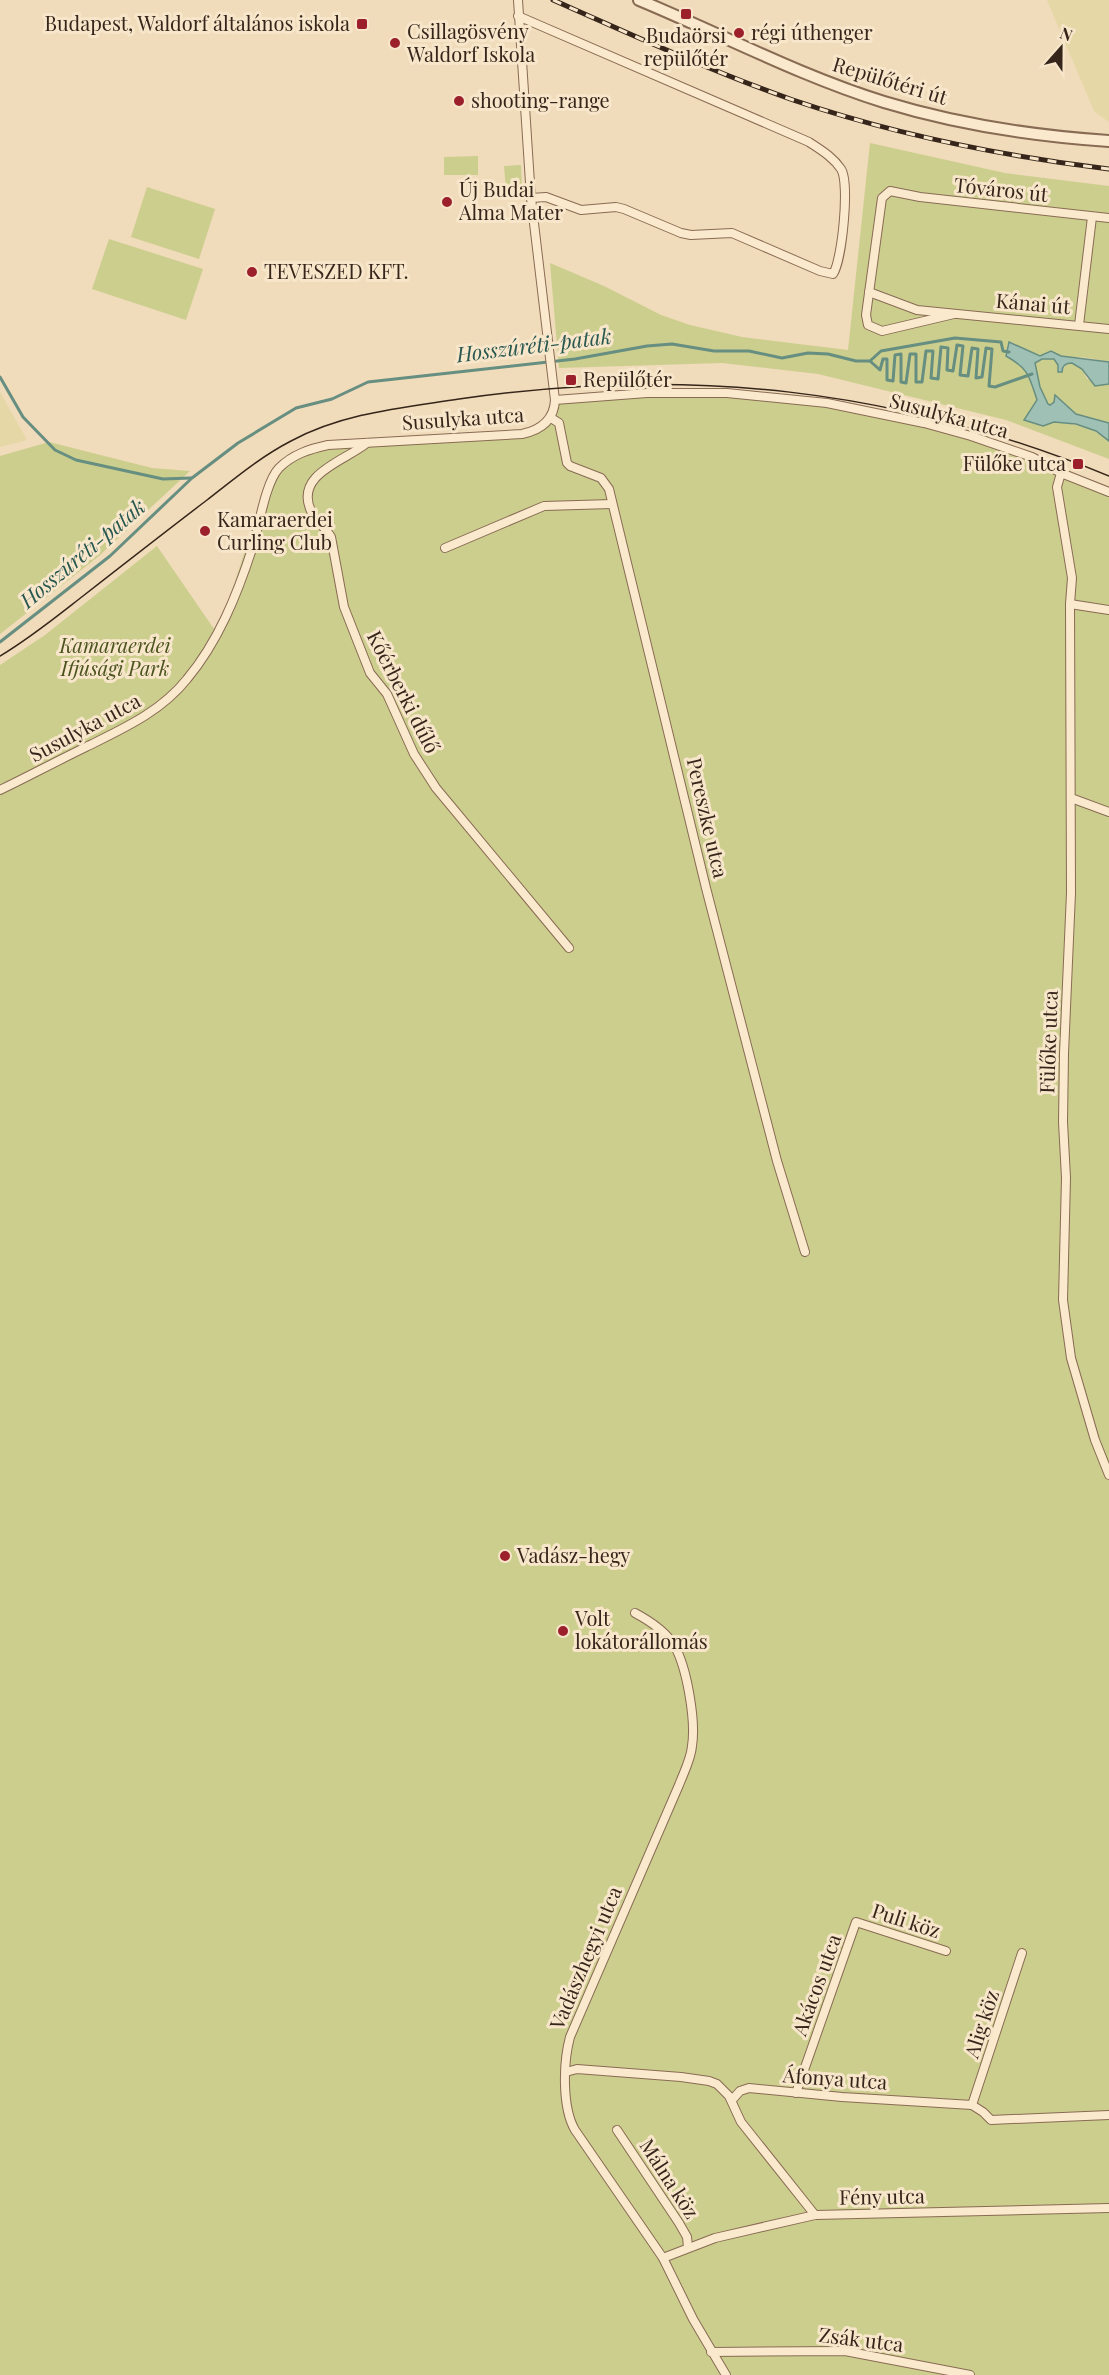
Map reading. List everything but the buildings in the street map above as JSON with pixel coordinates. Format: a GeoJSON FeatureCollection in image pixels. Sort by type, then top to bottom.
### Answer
{"type":"FeatureCollection","features":[{"type":"Feature","properties":{"kind":"street"},"geometry":{"type":"LineString","coordinates":[[518,0],[531,198],[555,400]]}},
{"type":"Feature","properties":{"kind":"street","name":"Repülőtéri út"},"geometry":{"type":"LineString","coordinates":[[639,0],[825,81],[885,103],[1002,128],[1109,141]]}},
{"type":"Feature","properties":{"kind":"street"},"geometry":{"type":"LineString","coordinates":[[518,16],[809,142],[828,155],[841,170],[846,197],[838,260],[832,274],[732,233],[691,235],[679,233],[616,207],[581,210],[546,197],[531,198]]}},
{"type":"Feature","properties":{"kind":"street","name":"Tóváros út"},"geometry":{"type":"LineString","coordinates":[[869,292],[882,198],[890,191],[920,197],[1109,218]]}},
{"type":"Feature","properties":{"kind":"street"},"geometry":{"type":"LineString","coordinates":[[1079,324],[1092,217]]}},
{"type":"Feature","properties":{"kind":"street","name":"Kánai út"},"geometry":{"type":"LineString","coordinates":[[954,314],[882,331],[875,329],[866,321],[869,292],[917,310],[1079,324],[1109,329]]}},
{"type":"Feature","properties":{"kind":"street","name":"Susulyka utca"},"geometry":{"type":"LineString","coordinates":[[0,790],[131,725],[175,693],[204,657],[231,605],[255,539],[268,487],[279,468],[289,459],[313,448],[368,442],[522,434],[538,429],[551,418],[555,409],[555,400],[647,393],[727,393],[827,403],[924,423],[1032,457],[1109,492]]}},
{"type":"Feature","properties":{"kind":"street","name":"Pereszke utca"},"geometry":{"type":"LineString","coordinates":[[551,418],[559,423],[567,463],[601,478],[609,489],[709,900],[777,1161],[805,1252]]}},
{"type":"Feature","properties":{"kind":"street","name":"Kőérberki dűlő"},"geometry":{"type":"LineString","coordinates":[[368,442],[327,466],[311,484],[307,494],[312,513],[331,537],[344,607],[370,673],[387,694],[414,754],[436,788],[569,948]]}},
{"type":"Feature","properties":{"kind":"street","name":"Fülőke utca"},"geometry":{"type":"LineString","coordinates":[[1061,472],[1057,488],[1072,578],[1070,604],[1071,912],[1063,1070],[1066,1178],[1063,1300],[1071,1358],[1095,1440],[1109,1475]]}},
{"type":"Feature","properties":{"kind":"street"},"geometry":{"type":"LineString","coordinates":[[445,548],[544,506],[612,504]]}},
{"type":"Feature","properties":{"kind":"street"},"geometry":{"type":"LineString","coordinates":[[1070,604],[1109,610]]}},
{"type":"Feature","properties":{"kind":"street"},"geometry":{"type":"LineString","coordinates":[[1071,798],[1109,812]]}},
{"type":"Feature","properties":{"kind":"street","name":"Vadászhegyi utca"},"geometry":{"type":"LineString","coordinates":[[635,1612],[665,1635],[680,1657],[691,1712],[692,1747],[654,1844],[574,2026],[567,2047],[567,2113],[570,2121],[663,2258],[711,2352],[726,2375]]}},
{"type":"Feature","properties":{"kind":"street","name":"Puli köz"},"geometry":{"type":"LineString","coordinates":[[856,1922],[946,1951]]}},
{"type":"Feature","properties":{"kind":"street","name":"Akácos utca"},"geometry":{"type":"LineString","coordinates":[[796,2093],[856,1922]]}},
{"type":"Feature","properties":{"kind":"street","name":"Alig köz"},"geometry":{"type":"LineString","coordinates":[[972,2105],[1022,1953]]}},
{"type":"Feature","properties":{"kind":"street"},"geometry":{"type":"LineString","coordinates":[[566,2072],[577,2069],[709,2081],[723,2089],[732,2100],[741,2122],[815,2215]]}},
{"type":"Feature","properties":{"kind":"street","name":"Áfonya utca"},"geometry":{"type":"LineString","coordinates":[[732,2100],[740,2091],[749,2088],[972,2105],[991,2120],[1109,2115]]}},
{"type":"Feature","properties":{"kind":"street","name":"Málna köz"},"geometry":{"type":"LineString","coordinates":[[617,2130],[687,2237],[688,2247]]}},
{"type":"Feature","properties":{"kind":"street","name":"Fény utca"},"geometry":{"type":"LineString","coordinates":[[663,2258],[715,2238],[767,2228],[815,2215],[1109,2208]]}},
{"type":"Feature","properties":{"kind":"street","name":"Zsák utca"},"geometry":{"type":"LineString","coordinates":[[711,2352],[845,2351],[970,2375]]}},
{"type":"Feature","properties":{"kind":"shaded area"},"geometry":{"type":"Polygon","coordinates":[[[1047,0],[1109,0],[1109,122],[1094,111],[1047,0]]]}},
{"type":"Feature","properties":{"kind":"shaded area"},"geometry":{"type":"Polygon","coordinates":[[[0,392],[27,440],[0,447],[0,392]]]}},
{"type":"Feature","properties":{"kind":"green space"},"geometry":{"type":"Polygon","coordinates":[[[870,143],[1005,173],[1109,186],[1109,362],[1043,356],[1012,342],[1008,344],[1006,356],[1024,369],[1037,400],[1024,420],[1069,424],[1090,429],[1109,441],[1109,459],[1006,420],[818,374],[722,363],[559,368],[550,263],[604,286],[661,315],[690,325],[742,337],[848,350],[870,143]]]}},
{"type":"Feature","properties":{"kind":"green space"},"geometry":{"type":"Polygon","coordinates":[[[478,156],[478,175],[444,175],[444,157],[478,156]]]}},
{"type":"Feature","properties":{"kind":"green space"},"geometry":{"type":"Polygon","coordinates":[[[521,165],[522,188],[506,189],[504,166],[521,165]]]}},
{"type":"Feature","properties":{"kind":"green space"},"geometry":{"type":"Polygon","coordinates":[[[147,187],[215,209],[199,259],[131,237],[147,187]]]}},
{"type":"Feature","properties":{"kind":"green space"},"geometry":{"type":"Polygon","coordinates":[[[109,239],[203,269],[186,320],[92,289],[109,239]]]}},
{"type":"Feature","properties":{"kind":"green space"},"geometry":{"type":"Polygon","coordinates":[[[1042,359],[1054,359],[1062,372],[1067,363],[1072,363],[1082,369],[1087,379],[1109,384],[1109,423],[1076,414],[1055,396],[1054,402],[1048,404],[1040,387],[1035,363],[1042,359]]]}},
{"type":"Feature","properties":{"kind":"green space","name":"Kamaraerdei Ifjúsági Park"},"geometry":{"type":"Polygon","coordinates":[[[647,393],[775,397],[924,423],[1004,447],[1109,492],[1109,2375],[0,2375],[0,665],[45,635],[157,546],[214,629],[229,600],[255,522],[274,483],[285,468],[307,453],[316,450],[354,448],[368,443],[522,434],[545,424],[555,400],[647,393]]]}},
{"type":"Feature","properties":{"kind":"green space"},"geometry":{"type":"Polygon","coordinates":[[[49,442],[152,468],[190,471],[99,556],[0,634],[0,456],[49,442]]]}},
{"type":"Feature","properties":{"kind":"water"},"geometry":{"type":"Polygon","coordinates":[[[1009,342],[1040,356],[1051,351],[1061,356],[1109,362],[1109,384],[1095,386],[1082,369],[1072,363],[1065,365],[1062,372],[1058,372],[1058,365],[1054,359],[1042,359],[1035,363],[1040,387],[1048,404],[1054,402],[1055,395],[1076,414],[1109,423],[1109,441],[1096,431],[1076,424],[1054,422],[1043,426],[1024,420],[1037,400],[1024,369],[1006,356],[1009,342]]]}},
{"type":"Feature","properties":{"kind":"waterway","name":"Hosszúréti-patak"},"geometry":{"type":"LineString","coordinates":[[0,642],[110,556],[192,478],[238,443],[296,408],[332,399],[368,382],[575,359],[647,346],[672,344],[714,351],[749,351],[782,358],[808,353],[870,361],[881,351],[955,338],[1001,342],[1003,351],[1009,352]]}},
{"type":"Feature","properties":{"kind":"waterway"},"geometry":{"type":"LineString","coordinates":[[870,361],[880,370],[883,359],[887,359],[887,380],[893,381],[895,355],[901,354],[901,382],[906,383],[910,354],[916,354],[916,382],[922,382],[926,351],[933,351],[931,378],[938,379],[941,347],[948,348],[947,370],[953,371],[957,345],[963,346],[960,375],[968,376],[972,348],[978,349],[976,378],[982,377],[986,348],[992,349],[989,386],[995,387],[1032,374]]}},
{"type":"Feature","properties":{"kind":"waterway"},"geometry":{"type":"LineString","coordinates":[[0,377],[23,417],[55,450],[76,460],[163,479],[191,478]]}},
{"type":"Feature","properties":{"kind":"tram line"},"geometry":{"type":"LineString","coordinates":[[0,656],[42,628],[237,476],[269,454],[291,441],[331,424],[394,409],[544,389],[627,385],[709,386],[790,392],[870,404],[949,422],[1029,446],[1109,476]]}},
{"type":"Feature","properties":{"kind":"railway"},"geometry":{"type":"LineString","coordinates":[[553,0],[732,77],[793,100],[871,124],[989,151],[1109,169]]}},
{"type":"Feature","properties":{"kind":"place","name":"Budaörsi repülőtér"},"geometry":{"type":"Point","coordinates":[686,14]}},
{"type":"Feature","properties":{"kind":"place","name":"Budapest, Waldorf általános iskola"},"geometry":{"type":"Point","coordinates":[362,24]}},
{"type":"Feature","properties":{"kind":"place","name":"régi úthenger"},"geometry":{"type":"Point","coordinates":[739,33]}},
{"type":"Feature","properties":{"kind":"place","name":"Csillagösvény Waldorf Iskola"},"geometry":{"type":"Point","coordinates":[395,43]}},
{"type":"Feature","properties":{"kind":"place","name":"shooting-range"},"geometry":{"type":"Point","coordinates":[459,101]}},
{"type":"Feature","properties":{"kind":"place","name":"Új Budai Alma Mater"},"geometry":{"type":"Point","coordinates":[447,202]}},
{"type":"Feature","properties":{"kind":"place","name":"TEVESZED KFT."},"geometry":{"type":"Point","coordinates":[252,272]}},
{"type":"Feature","properties":{"kind":"place","name":"Repülőtér"},"geometry":{"type":"Point","coordinates":[571,380]}},
{"type":"Feature","properties":{"kind":"place","name":"Fülőke utca"},"geometry":{"type":"Point","coordinates":[1078,464]}},
{"type":"Feature","properties":{"kind":"place","name":"Kamaraerdei Curling Club"},"geometry":{"type":"Point","coordinates":[205,531]}},
{"type":"Feature","properties":{"kind":"place","name":"Vadász-hegy"},"geometry":{"type":"Point","coordinates":[505,1556]}},
{"type":"Feature","properties":{"kind":"place","name":"Volt lokátorállomás"},"geometry":{"type":"Point","coordinates":[563,1631]}}]}
